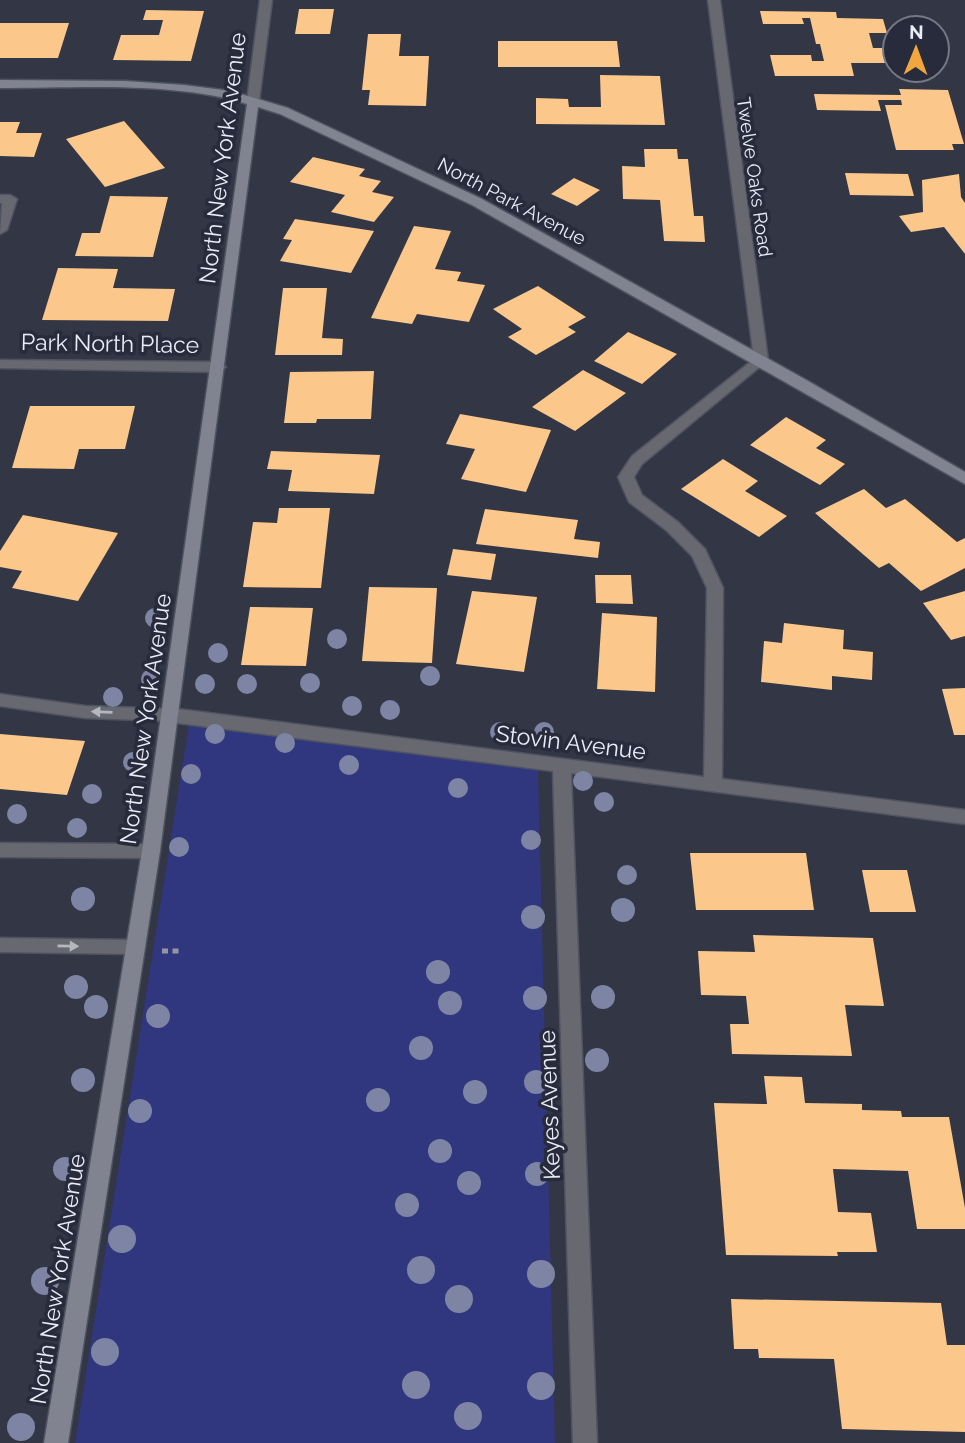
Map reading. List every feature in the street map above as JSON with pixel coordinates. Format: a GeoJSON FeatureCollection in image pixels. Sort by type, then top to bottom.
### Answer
{"type":"FeatureCollection","features":[{"type":"Feature","properties":{"kind":"street","name":"North New York Avenue"},"geometry":{"type":"LineString","coordinates":[[55,1443],[151,851],[219,367],[266,0]]}},
{"type":"Feature","properties":{"kind":"street","name":"Twelve Oaks Road"},"geometry":{"type":"LineString","coordinates":[[714,0],[761,360]]}},
{"type":"Feature","properties":{"kind":"street","name":"North Park Avenue"},"geometry":{"type":"LineString","coordinates":[[0,84],[137,86],[231,95],[253,100],[323,127],[477,202],[761,360],[965,478]]}},
{"type":"Feature","properties":{"kind":"street"},"geometry":{"type":"LineString","coordinates":[[0,230],[5,199]]}},
{"type":"Feature","properties":{"kind":"street"},"geometry":{"type":"LineString","coordinates":[[713,785],[715,588],[699,554],[672,526],[635,498],[626,477],[636,460],[761,360]]}},
{"type":"Feature","properties":{"kind":"street","name":"Park North Place"},"geometry":{"type":"LineString","coordinates":[[0,364],[219,367]]}},
{"type":"Feature","properties":{"kind":"street","name":"Stovin Avenue"},"geometry":{"type":"LineString","coordinates":[[170,715],[965,817]]}},
{"type":"Feature","properties":{"kind":"street","name":"Keyes Avenue"},"geometry":{"type":"LineString","coordinates":[[562,765],[585,1443]]}},
{"type":"Feature","properties":{"kind":"street"},"geometry":{"type":"LineString","coordinates":[[0,850],[151,851]]}},
{"type":"Feature","properties":{"kind":"lane"},"geometry":{"type":"LineString","coordinates":[[0,701],[85,712],[170,715]]}},
{"type":"Feature","properties":{"kind":"lane"},"geometry":{"type":"LineString","coordinates":[[0,945],[135,947]]}},
{"type":"Feature","properties":{"kind":"shaded area"},"geometry":{"type":"Polygon","coordinates":[[[189,724],[538,769],[555,1443],[75,1443],[189,724]]]}},
{"type":"Feature","properties":{"kind":"building"},"geometry":{"type":"Polygon","coordinates":[[[299,9],[334,9],[330,34],[295,34],[299,9]]]}},
{"type":"Feature","properties":{"kind":"building"},"geometry":{"type":"Polygon","coordinates":[[[146,10],[204,11],[191,61],[113,60],[121,35],[159,35],[163,20],[143,20],[146,10]]]}},
{"type":"Feature","properties":{"kind":"building"},"geometry":{"type":"Polygon","coordinates":[[[760,11],[836,12],[837,18],[881,19],[881,33],[869,33],[873,48],[881,48],[881,63],[851,63],[854,76],[775,76],[770,55],[811,55],[812,61],[824,61],[820,44],[816,44],[810,18],[802,18],[804,24],[763,24],[760,11]]]}},
{"type":"Feature","properties":{"kind":"building"},"geometry":{"type":"Polygon","coordinates":[[[0,23],[69,23],[58,58],[0,58],[0,23]]]}},
{"type":"Feature","properties":{"kind":"building"},"geometry":{"type":"Polygon","coordinates":[[[368,34],[401,34],[399,56],[429,56],[426,106],[368,105],[370,90],[362,90],[368,34]]]}},
{"type":"Feature","properties":{"kind":"building"},"geometry":{"type":"Polygon","coordinates":[[[498,41],[617,41],[620,67],[498,67],[498,41]]]}},
{"type":"Feature","properties":{"kind":"building"},"geometry":{"type":"Polygon","coordinates":[[[600,75],[660,76],[665,125],[536,124],[536,98],[568,99],[569,107],[601,107],[600,75]]]}},
{"type":"Feature","properties":{"kind":"building"},"geometry":{"type":"Polygon","coordinates":[[[899,89],[948,90],[964,144],[952,144],[954,150],[896,150],[885,105],[902,105],[901,100],[878,100],[881,111],[817,110],[814,94],[901,95],[899,89]]]}},
{"type":"Feature","properties":{"kind":"building"},"geometry":{"type":"Polygon","coordinates":[[[124,121],[165,168],[105,187],[66,139],[124,121]]]}},
{"type":"Feature","properties":{"kind":"building"},"geometry":{"type":"Polygon","coordinates":[[[0,122],[20,122],[16,133],[42,133],[34,157],[0,156],[0,122]]]}},
{"type":"Feature","properties":{"kind":"building"},"geometry":{"type":"Polygon","coordinates":[[[644,149],[677,149],[678,159],[688,159],[694,216],[703,216],[705,242],[664,241],[660,200],[623,199],[622,166],[645,167],[644,149]]]}},
{"type":"Feature","properties":{"kind":"building"},"geometry":{"type":"Polygon","coordinates":[[[313,157],[365,169],[359,176],[381,181],[372,192],[394,197],[374,222],[331,212],[345,195],[290,182],[313,157]]]}},
{"type":"Feature","properties":{"kind":"building"},"geometry":{"type":"Polygon","coordinates":[[[845,173],[908,174],[914,196],[850,195],[845,173]]]}},
{"type":"Feature","properties":{"kind":"building"},"geometry":{"type":"Polygon","coordinates":[[[959,174],[961,197],[965,203],[965,254],[944,227],[911,232],[899,216],[923,212],[922,180],[959,174]]]}},
{"type":"Feature","properties":{"kind":"building"},"geometry":{"type":"Polygon","coordinates":[[[574,178],[600,190],[577,206],[551,194],[574,178]]]}},
{"type":"Feature","properties":{"kind":"building"},"geometry":{"type":"Polygon","coordinates":[[[110,196],[168,197],[153,257],[75,256],[82,233],[100,233],[110,196]]]}},
{"type":"Feature","properties":{"kind":"building"},"geometry":{"type":"Polygon","coordinates":[[[295,219],[374,231],[351,273],[280,261],[292,240],[283,239],[295,219]]]}},
{"type":"Feature","properties":{"kind":"building"},"geometry":{"type":"Polygon","coordinates":[[[414,226],[451,231],[435,269],[461,272],[457,281],[485,285],[469,322],[417,314],[412,324],[371,318],[414,226]]]}},
{"type":"Feature","properties":{"kind":"building"},"geometry":{"type":"Polygon","coordinates":[[[58,268],[118,269],[113,288],[175,289],[168,321],[42,320],[58,268]]]}},
{"type":"Feature","properties":{"kind":"building"},"geometry":{"type":"Polygon","coordinates":[[[538,286],[586,317],[568,327],[576,332],[536,355],[508,337],[522,329],[493,309],[538,286]]]}},
{"type":"Feature","properties":{"kind":"building"},"geometry":{"type":"Polygon","coordinates":[[[283,288],[327,288],[322,338],[343,339],[342,355],[275,355],[283,288]]]}},
{"type":"Feature","properties":{"kind":"building"},"geometry":{"type":"Polygon","coordinates":[[[628,332],[677,354],[642,384],[594,361],[628,332]]]}},
{"type":"Feature","properties":{"kind":"building"},"geometry":{"type":"Polygon","coordinates":[[[583,370],[626,393],[575,431],[532,407],[583,370]]]}},
{"type":"Feature","properties":{"kind":"building"},"geometry":{"type":"Polygon","coordinates":[[[374,371],[371,419],[317,419],[316,423],[284,423],[290,372],[374,371]]]}},
{"type":"Feature","properties":{"kind":"building"},"geometry":{"type":"Polygon","coordinates":[[[30,406],[135,406],[125,449],[79,449],[74,469],[12,468],[30,406]]]}},
{"type":"Feature","properties":{"kind":"building"},"geometry":{"type":"Polygon","coordinates":[[[460,414],[551,430],[526,492],[461,479],[475,449],[446,444],[460,414]]]}},
{"type":"Feature","properties":{"kind":"building"},"geometry":{"type":"Polygon","coordinates":[[[786,417],[826,440],[816,448],[845,464],[820,485],[750,445],[786,417]]]}},
{"type":"Feature","properties":{"kind":"building"},"geometry":{"type":"Polygon","coordinates":[[[271,451],[380,455],[374,494],[288,491],[292,470],[267,469],[271,451]]]}},
{"type":"Feature","properties":{"kind":"building"},"geometry":{"type":"Polygon","coordinates":[[[723,459],[758,481],[745,491],[787,516],[759,537],[681,489],[723,459]]]}},
{"type":"Feature","properties":{"kind":"building"},"geometry":{"type":"Polygon","coordinates":[[[864,489],[886,508],[905,499],[957,542],[965,538],[965,568],[921,591],[889,563],[879,568],[815,513],[864,489]]]}},
{"type":"Feature","properties":{"kind":"building"},"geometry":{"type":"Polygon","coordinates":[[[279,508],[330,508],[321,588],[243,587],[253,522],[277,523],[279,508]]]}},
{"type":"Feature","properties":{"kind":"building"},"geometry":{"type":"Polygon","coordinates":[[[485,509],[578,520],[574,539],[600,542],[598,558],[476,544],[485,509]]]}},
{"type":"Feature","properties":{"kind":"building"},"geometry":{"type":"Polygon","coordinates":[[[23,515],[118,533],[78,601],[12,588],[22,571],[0,567],[0,551],[23,515]]]}},
{"type":"Feature","properties":{"kind":"building"},"geometry":{"type":"Polygon","coordinates":[[[453,549],[496,554],[491,580],[447,575],[453,549]]]}},
{"type":"Feature","properties":{"kind":"building"},"geometry":{"type":"Polygon","coordinates":[[[595,575],[631,575],[633,604],[596,603],[595,575]]]}},
{"type":"Feature","properties":{"kind":"building"},"geometry":{"type":"Polygon","coordinates":[[[369,587],[437,588],[432,663],[362,661],[369,587]]]}},
{"type":"Feature","properties":{"kind":"building"},"geometry":{"type":"Polygon","coordinates":[[[472,591],[537,597],[524,672],[456,664],[472,591]]]}},
{"type":"Feature","properties":{"kind":"building"},"geometry":{"type":"Polygon","coordinates":[[[965,591],[965,636],[951,640],[923,603],[965,591]]]}},
{"type":"Feature","properties":{"kind":"building"},"geometry":{"type":"Polygon","coordinates":[[[250,607],[313,608],[306,666],[241,665],[250,607]]]}},
{"type":"Feature","properties":{"kind":"building"},"geometry":{"type":"Polygon","coordinates":[[[602,613],[657,617],[655,692],[597,689],[602,613]]]}},
{"type":"Feature","properties":{"kind":"building"},"geometry":{"type":"Polygon","coordinates":[[[784,623],[844,630],[843,649],[873,652],[872,680],[832,676],[832,690],[761,682],[764,641],[782,643],[784,623]]]}},
{"type":"Feature","properties":{"kind":"building"},"geometry":{"type":"Polygon","coordinates":[[[965,688],[965,735],[954,735],[942,689],[965,688]]]}},
{"type":"Feature","properties":{"kind":"building"},"geometry":{"type":"Polygon","coordinates":[[[0,734],[85,741],[67,795],[0,789],[0,734]]]}},
{"type":"Feature","properties":{"kind":"building"},"geometry":{"type":"Polygon","coordinates":[[[690,853],[806,853],[814,910],[696,910],[690,853]]]}},
{"type":"Feature","properties":{"kind":"building"},"geometry":{"type":"Polygon","coordinates":[[[862,870],[907,870],[916,912],[870,912],[862,870]]]}},
{"type":"Feature","properties":{"kind":"building"},"geometry":{"type":"Polygon","coordinates":[[[753,935],[873,938],[884,1006],[845,1005],[852,1056],[732,1054],[730,1024],[749,1024],[746,996],[701,995],[698,951],[755,952],[753,935]]]}},
{"type":"Feature","properties":{"kind":"building"},"geometry":{"type":"Polygon","coordinates":[[[764,1076],[802,1077],[805,1103],[862,1104],[862,1110],[901,1111],[902,1117],[949,1117],[965,1208],[965,1229],[917,1229],[908,1171],[833,1169],[838,1212],[871,1213],[877,1252],[837,1252],[838,1256],[726,1255],[714,1103],[767,1104],[764,1076]]]}},
{"type":"Feature","properties":{"kind":"building"},"geometry":{"type":"Polygon","coordinates":[[[731,1299],[941,1303],[947,1345],[965,1345],[965,1432],[842,1429],[834,1359],[759,1358],[758,1349],[734,1349],[731,1299]]]}}]}
